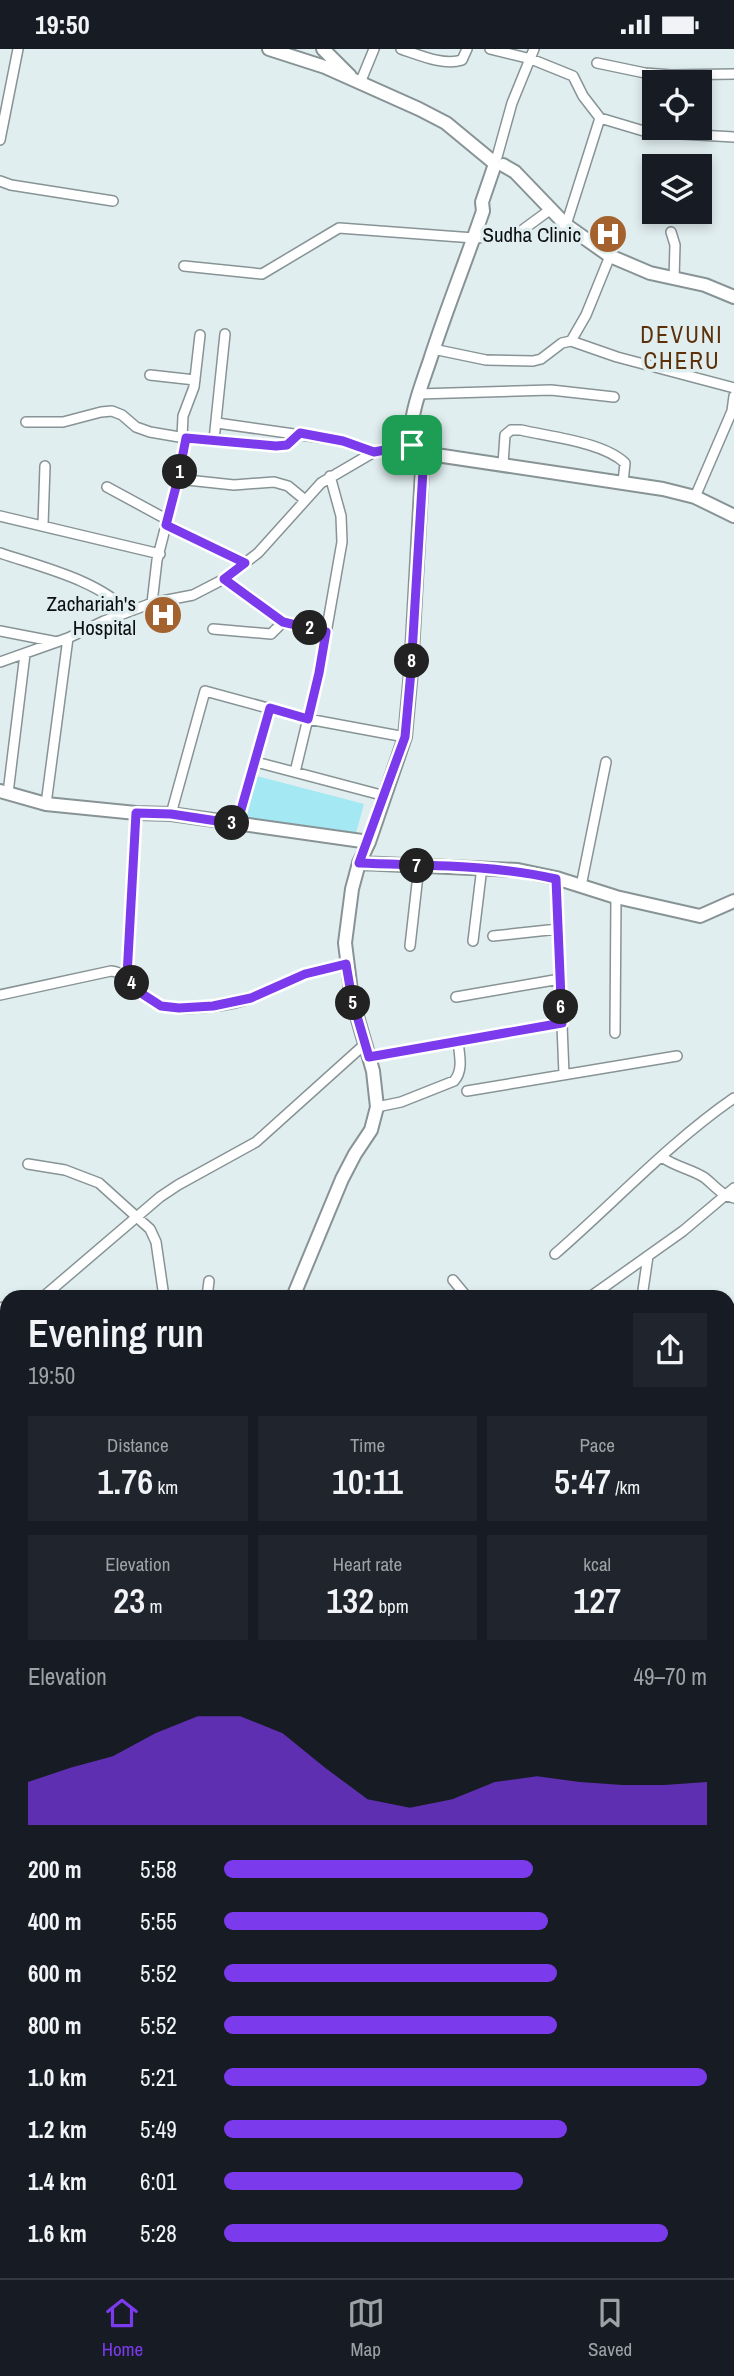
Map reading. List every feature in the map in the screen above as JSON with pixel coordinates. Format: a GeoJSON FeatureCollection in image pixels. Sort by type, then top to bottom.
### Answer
{"type":"FeatureCollection","features":[{"type":"Feature","properties":{"kind":"street"},"geometry":{"type":"LineString","coordinates":[[0,140],[18,49]]}},
{"type":"Feature","properties":{"kind":"street"},"geometry":{"type":"LineString","coordinates":[[269,49],[356,81],[446,123],[498,164],[515,172],[566,225],[610,256],[650,273],[705,285],[734,297]]}},
{"type":"Feature","properties":{"kind":"street"},"geometry":{"type":"LineString","coordinates":[[323,49],[356,81]]}},
{"type":"Feature","properties":{"kind":"street"},"geometry":{"type":"LineString","coordinates":[[356,81],[374,49]]}},
{"type":"Feature","properties":{"kind":"street"},"geometry":{"type":"LineString","coordinates":[[401,49],[425,57],[457,62],[462,60],[467,49]]}},
{"type":"Feature","properties":{"kind":"street"},"geometry":{"type":"LineString","coordinates":[[490,49],[531,59],[573,76],[583,96],[600,118],[647,132],[734,137]]}},
{"type":"Feature","properties":{"kind":"street"},"geometry":{"type":"LineString","coordinates":[[534,49],[512,103],[489,203],[483,211],[452,291],[418,394],[410,437],[412,445],[424,453],[623,482],[695,497],[734,516]]}},
{"type":"Feature","properties":{"kind":"street"},"geometry":{"type":"LineString","coordinates":[[597,63],[645,73],[734,74]]}},
{"type":"Feature","properties":{"kind":"street"},"geometry":{"type":"LineString","coordinates":[[566,225],[600,118]]}},
{"type":"Feature","properties":{"kind":"street"},"geometry":{"type":"LineString","coordinates":[[0,181],[113,201]]}},
{"type":"Feature","properties":{"kind":"street"},"geometry":{"type":"LineString","coordinates":[[184,266],[262,274],[339,229],[474,238],[517,234],[551,209]]}},
{"type":"Feature","properties":{"kind":"street"},"geometry":{"type":"LineString","coordinates":[[671,232],[676,246],[674,278]]}},
{"type":"Feature","properties":{"kind":"street"},"geometry":{"type":"LineString","coordinates":[[571,341],[586,315],[610,256]]}},
{"type":"Feature","properties":{"kind":"street"},"geometry":{"type":"LineString","coordinates":[[214,440],[225,334]]}},
{"type":"Feature","properties":{"kind":"street"},"geometry":{"type":"LineString","coordinates":[[152,603],[166,522],[178,479],[184,438],[183,416],[195,380],[200,335]]}},
{"type":"Feature","properties":{"kind":"street"},"geometry":{"type":"LineString","coordinates":[[433,349],[486,360],[533,361],[546,356],[562,343],[571,341],[617,357],[734,389]]}},
{"type":"Feature","properties":{"kind":"street"},"geometry":{"type":"LineString","coordinates":[[150,375],[195,380]]}},
{"type":"Feature","properties":{"kind":"street"},"geometry":{"type":"LineString","coordinates":[[418,394],[541,390],[614,397]]}},
{"type":"Feature","properties":{"kind":"street"},"geometry":{"type":"LineString","coordinates":[[695,497],[733,414],[734,396]]}},
{"type":"Feature","properties":{"kind":"street"},"geometry":{"type":"LineString","coordinates":[[26,422],[62,422],[112,411],[122,415],[136,427],[184,438],[276,446],[287,445],[300,433]]}},
{"type":"Feature","properties":{"kind":"street"},"geometry":{"type":"LineString","coordinates":[[217,423],[300,433],[343,441],[374,452]]}},
{"type":"Feature","properties":{"kind":"street"},"geometry":{"type":"LineString","coordinates":[[503,464],[505,435],[511,430],[522,430],[610,453],[625,463],[623,482]]}},
{"type":"Feature","properties":{"kind":"street"},"geometry":{"type":"LineString","coordinates":[[0,662],[68,638],[152,603],[193,595],[224,579],[258,553],[330,476],[374,452],[412,445]]}},
{"type":"Feature","properties":{"kind":"street"},"geometry":{"type":"LineString","coordinates":[[296,1290],[342,1179],[372,1130],[377,1107],[373,1071],[352,999],[345,943],[359,863],[369,842],[405,737],[415,621],[424,453]]}},
{"type":"Feature","properties":{"kind":"street"},"geometry":{"type":"LineString","coordinates":[[43,525],[45,466]]}},
{"type":"Feature","properties":{"kind":"street"},"geometry":{"type":"LineString","coordinates":[[295,772],[319,673],[342,542],[341,516],[330,476]]}},
{"type":"Feature","properties":{"kind":"street"},"geometry":{"type":"LineString","coordinates":[[178,479],[234,485],[274,482],[288,486],[305,500]]}},
{"type":"Feature","properties":{"kind":"street"},"geometry":{"type":"LineString","coordinates":[[107,487],[166,522],[245,563]]}},
{"type":"Feature","properties":{"kind":"street"},"geometry":{"type":"LineString","coordinates":[[0,516],[160,554]]}},
{"type":"Feature","properties":{"kind":"street"},"geometry":{"type":"LineString","coordinates":[[0,553],[73,578],[120,603],[128,612]]}},
{"type":"Feature","properties":{"kind":"street"},"geometry":{"type":"LineString","coordinates":[[224,579],[283,622],[326,632]]}},
{"type":"Feature","properties":{"kind":"street"},"geometry":{"type":"LineString","coordinates":[[213,629],[271,634],[283,622]]}},
{"type":"Feature","properties":{"kind":"street"},"geometry":{"type":"LineString","coordinates":[[0,631],[57,642]]}},
{"type":"Feature","properties":{"kind":"street"},"geometry":{"type":"LineString","coordinates":[[46,804],[68,638]]}},
{"type":"Feature","properties":{"kind":"street"},"geometry":{"type":"LineString","coordinates":[[25,654],[4,792],[46,804],[171,814],[369,842]]}},
{"type":"Feature","properties":{"kind":"street"},"geometry":{"type":"LineString","coordinates":[[171,814],[205,691],[308,719],[405,737]]}},
{"type":"Feature","properties":{"kind":"street"},"geometry":{"type":"LineString","coordinates":[[237,824],[270,708]]}},
{"type":"Feature","properties":{"kind":"street"},"geometry":{"type":"LineString","coordinates":[[256,762],[385,796]]}},
{"type":"Feature","properties":{"kind":"street"},"geometry":{"type":"LineString","coordinates":[[582,886],[606,762]]}},
{"type":"Feature","properties":{"kind":"street"},"geometry":{"type":"LineString","coordinates":[[127,976],[136,813]]}},
{"type":"Feature","properties":{"kind":"street"},"geometry":{"type":"LineString","coordinates":[[359,863],[518,870],[616,897],[700,916],[734,901]]}},
{"type":"Feature","properties":{"kind":"street"},"geometry":{"type":"LineString","coordinates":[[410,946],[419,866]]}},
{"type":"Feature","properties":{"kind":"street"},"geometry":{"type":"LineString","coordinates":[[472,941],[482,867]]}},
{"type":"Feature","properties":{"kind":"street"},"geometry":{"type":"LineString","coordinates":[[556,879],[564,1074]]}},
{"type":"Feature","properties":{"kind":"street"},"geometry":{"type":"LineString","coordinates":[[615,1033],[616,897]]}},
{"type":"Feature","properties":{"kind":"street"},"geometry":{"type":"LineString","coordinates":[[493,936],[558,929]]}},
{"type":"Feature","properties":{"kind":"street"},"geometry":{"type":"LineString","coordinates":[[0,995],[111,971],[127,976],[144,995],[161,1006],[213,1006],[251,998],[305,974],[346,964]]}},
{"type":"Feature","properties":{"kind":"street"},"geometry":{"type":"LineString","coordinates":[[456,997],[560,979]]}},
{"type":"Feature","properties":{"kind":"street"},"geometry":{"type":"LineString","coordinates":[[51,1290],[178,1185],[256,1142],[367,1051],[458,1041],[562,1023]]}},
{"type":"Feature","properties":{"kind":"street"},"geometry":{"type":"LineString","coordinates":[[377,1107],[401,1102],[454,1081],[460,1069],[458,1041]]}},
{"type":"Feature","properties":{"kind":"street"},"geometry":{"type":"LineString","coordinates":[[467,1091],[677,1056]]}},
{"type":"Feature","properties":{"kind":"street"},"geometry":{"type":"LineString","coordinates":[[555,1254],[605,1211],[646,1169],[734,1098]]}},
{"type":"Feature","properties":{"kind":"street"},"geometry":{"type":"LineString","coordinates":[[662,1157],[703,1177],[729,1196]]}},
{"type":"Feature","properties":{"kind":"street"},"geometry":{"type":"LineString","coordinates":[[28,1164],[65,1170],[99,1184],[150,1229],[154,1235],[163,1290]]}},
{"type":"Feature","properties":{"kind":"street"},"geometry":{"type":"LineString","coordinates":[[607,1290],[729,1196],[734,1188]]}},
{"type":"Feature","properties":{"kind":"street"},"geometry":{"type":"LineString","coordinates":[[643,1290],[648,1256]]}},
{"type":"Feature","properties":{"kind":"street"},"geometry":{"type":"LineString","coordinates":[[453,1280],[461,1290]]}},
{"type":"Feature","properties":{"kind":"street"},"geometry":{"type":"LineString","coordinates":[[208,1290],[209,1281]]}},
{"type":"Feature","properties":{"kind":"shaded area"},"geometry":{"type":"Polygon","coordinates":[[[249,774],[364,804],[353,844],[232,822],[249,774]]]}},
{"type":"Feature","properties":{"kind":"place","name":"Sudha Clinic"},"geometry":{"type":"Point","coordinates":[608,234]}},
{"type":"Feature","properties":{"kind":"place","name":"Zachariah's Hospital"},"geometry":{"type":"Point","coordinates":[163,615]}},
{"type":"Feature","properties":{"kind":"district","name":"DEVUNI CHERU"},"geometry":{"type":"Point","coordinates":[682,347]}},
{"type":"Feature","properties":{"kind":"route"},"geometry":{"type":"LineString","coordinates":[[300,433],[343,441],[374,452],[412,445],[424,453],[405,737],[369,842],[359,863],[482,867],[518,870],[556,879],[562,1023],[369,1057],[352,999],[346,964],[305,974],[251,998],[213,1006],[161,1006],[144,995],[127,976],[136,813],[171,814],[237,824],[270,708],[308,719],[326,632],[283,622],[224,579],[245,563],[166,525],[186,438],[276,446],[287,445],[300,433]]}}]}
